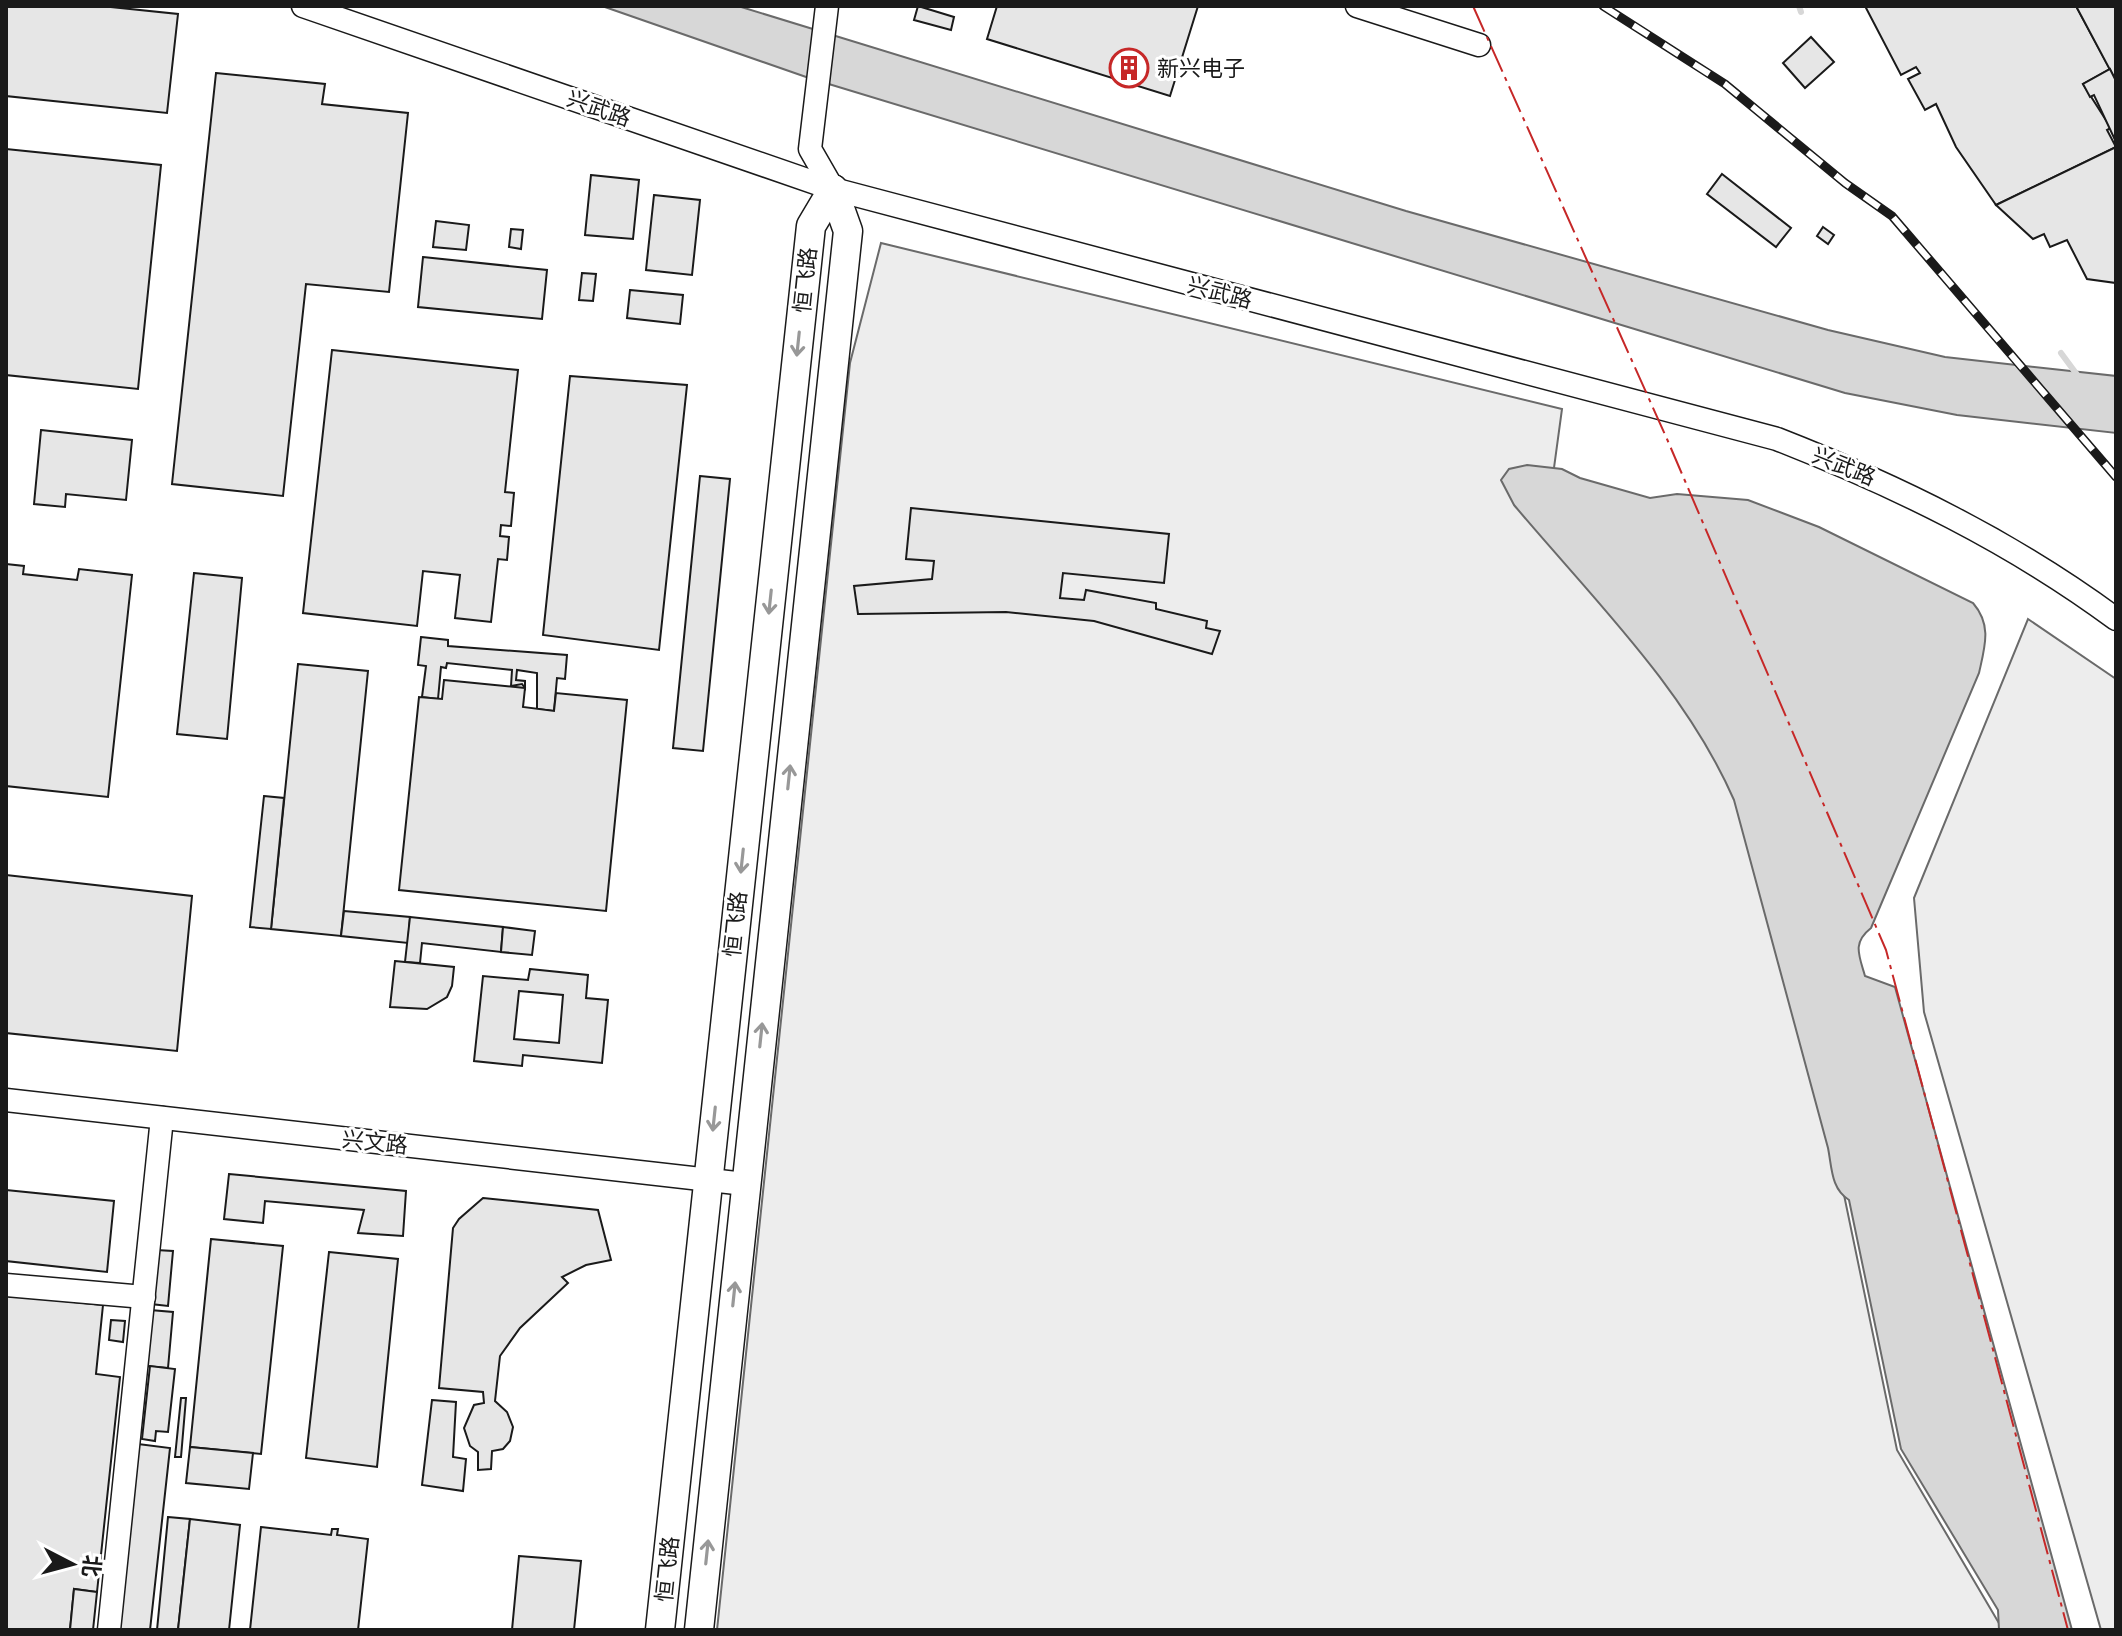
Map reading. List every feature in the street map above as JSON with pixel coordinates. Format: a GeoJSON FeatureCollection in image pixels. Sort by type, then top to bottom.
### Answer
{"type":"FeatureCollection","features":[{"type":"Feature","properties":{"kind":"main road","name":"恒飞路"},"geometry":{"type":"LineString","coordinates":[[660,1630],[811,226],[833,189]]}},
{"type":"Feature","properties":{"kind":"main road","name":"恒飞路"},"geometry":{"type":"LineString","coordinates":[[699,1630],[848,231],[833,189]]}},
{"type":"Feature","properties":{"kind":"street","name":"兴武路"},"geometry":{"type":"LineString","coordinates":[[303,6],[833,189],[1777,439],[1865,473],[1937,507],[2071,586],[2116,619]]}},
{"type":"Feature","properties":{"kind":"street"},"geometry":{"type":"LineString","coordinates":[[827,6],[810,149],[833,189]]}},
{"type":"Feature","properties":{"kind":"street"},"geometry":{"type":"LineString","coordinates":[[1357,6],[1479,45]]}},
{"type":"Feature","properties":{"kind":"street","name":"兴文路"},"geometry":{"type":"LineString","coordinates":[[6,1100],[745,1184]]}},
{"type":"Feature","properties":{"kind":"street"},"geometry":{"type":"LineString","coordinates":[[109,1630],[162,1118]]}},
{"type":"Feature","properties":{"kind":"street"},"geometry":{"type":"LineString","coordinates":[[6,1285],[144,1297]]}},
{"type":"Feature","properties":{"kind":"shaded area"},"geometry":{"type":"Polygon","coordinates":[[[602,6],[738,6],[1406,211],[1828,330],[1945,357],[2116,376],[2116,433],[1957,415],[1845,393],[809,78],[602,6]]]}},
{"type":"Feature","properties":{"kind":"shaded area"},"geometry":{"type":"Polygon","coordinates":[[[881,243],[1562,409],[1548,512],[1695,683],[1773,853],[1897,1450],[2003,1630],[717,1630],[850,363],[881,243]]]}},
{"type":"Feature","properties":{"kind":"shaded area"},"geometry":{"type":"Polygon","coordinates":[[[1527,465],[1562,469],[1580,478],[1650,498],[1677,494],[1748,500],[1819,527],[1973,603],[1983,619],[1985,636],[1979,673],[1871,928],[1861,939],[1859,950],[1865,976],[1895,987],[2072,1630],[1999,1630],[1998,1610],[1901,1449],[1849,1200],[1839,1190],[1833,1177],[1828,1148],[1734,800],[1714,759],[1663,682],[1635,645],[1514,505],[1501,480],[1509,469],[1527,465]]]}},
{"type":"Feature","properties":{"kind":"shaded area"},"geometry":{"type":"Polygon","coordinates":[[[2028,619],[2116,679],[2116,1630],[2101,1630],[1924,1012],[1914,898],[2028,619]]]}},
{"type":"Feature","properties":{"kind":"building"},"geometry":{"type":"Polygon","coordinates":[[[6,6],[101,6],[178,14],[167,113],[6,96],[6,6]]]}},
{"type":"Feature","properties":{"kind":"building"},"geometry":{"type":"Polygon","coordinates":[[[918,6],[954,17],[951,30],[914,20],[918,6]]]}},
{"type":"Feature","properties":{"kind":"building","name":"新兴电子"},"geometry":{"type":"Polygon","coordinates":[[[997,6],[1198,6],[1170,96],[987,39],[997,6]]]}},
{"type":"Feature","properties":{"kind":"building"},"geometry":{"type":"Polygon","coordinates":[[[1865,6],[2076,6],[2110,69],[2083,84],[2111,128],[2107,130],[2116,147],[1996,205],[1956,147],[1936,104],[1925,110],[1908,79],[1920,73],[1916,67],[1901,75],[1865,6]]]}},
{"type":"Feature","properties":{"kind":"building"},"geometry":{"type":"Polygon","coordinates":[[[2076,6],[2116,6],[2116,81],[2109,68],[2076,6]]]}},
{"type":"Feature","properties":{"kind":"building"},"geometry":{"type":"Polygon","coordinates":[[[1811,37],[1834,62],[1805,88],[1783,63],[1811,37]]]}},
{"type":"Feature","properties":{"kind":"building"},"geometry":{"type":"Polygon","coordinates":[[[2110,69],[2116,81],[2116,142],[2094,95],[2090,97],[2083,84],[2110,69]]]}},
{"type":"Feature","properties":{"kind":"building"},"geometry":{"type":"Polygon","coordinates":[[[216,73],[325,84],[322,104],[408,113],[389,292],[306,284],[283,496],[172,484],[216,73]]]}},
{"type":"Feature","properties":{"kind":"building"},"geometry":{"type":"Polygon","coordinates":[[[2116,147],[2116,283],[2087,279],[2067,240],[2050,247],[2044,234],[2033,239],[1996,205],[2116,147]]]}},
{"type":"Feature","properties":{"kind":"building"},"geometry":{"type":"Polygon","coordinates":[[[6,149],[161,165],[138,389],[6,375],[6,149]]]}},
{"type":"Feature","properties":{"kind":"building"},"geometry":{"type":"Polygon","coordinates":[[[1722,174],[1791,228],[1776,247],[1707,194],[1722,174]]]}},
{"type":"Feature","properties":{"kind":"building"},"geometry":{"type":"Polygon","coordinates":[[[591,175],[639,180],[633,239],[585,235],[591,175]]]}},
{"type":"Feature","properties":{"kind":"building"},"geometry":{"type":"Polygon","coordinates":[[[654,195],[700,200],[692,275],[646,270],[654,195]]]}},
{"type":"Feature","properties":{"kind":"building"},"geometry":{"type":"Polygon","coordinates":[[[436,221],[469,225],[466,250],[433,247],[436,221]]]}},
{"type":"Feature","properties":{"kind":"building"},"geometry":{"type":"Polygon","coordinates":[[[1823,227],[1834,235],[1828,244],[1817,236],[1823,227]]]}},
{"type":"Feature","properties":{"kind":"building"},"geometry":{"type":"Polygon","coordinates":[[[511,229],[523,230],[521,249],[509,247],[511,229]]]}},
{"type":"Feature","properties":{"kind":"building"},"geometry":{"type":"Polygon","coordinates":[[[423,257],[547,270],[542,319],[418,307],[423,257]]]}},
{"type":"Feature","properties":{"kind":"building"},"geometry":{"type":"Polygon","coordinates":[[[582,273],[596,274],[593,301],[579,300],[582,273]]]}},
{"type":"Feature","properties":{"kind":"building"},"geometry":{"type":"Polygon","coordinates":[[[630,290],[683,295],[680,324],[627,318],[630,290]]]}},
{"type":"Feature","properties":{"kind":"building"},"geometry":{"type":"Polygon","coordinates":[[[332,350],[518,370],[505,492],[514,493],[511,526],[501,525],[500,536],[509,537],[507,560],[498,559],[491,622],[455,618],[460,575],[423,571],[417,626],[303,613],[332,350]]]}},
{"type":"Feature","properties":{"kind":"building"},"geometry":{"type":"Polygon","coordinates":[[[570,376],[687,385],[659,650],[543,635],[570,376]]]}},
{"type":"Feature","properties":{"kind":"building"},"geometry":{"type":"Polygon","coordinates":[[[41,430],[132,440],[126,500],[66,494],[65,507],[34,504],[41,430]]]}},
{"type":"Feature","properties":{"kind":"building"},"geometry":{"type":"Polygon","coordinates":[[[700,476],[730,479],[703,751],[673,748],[700,476]]]}},
{"type":"Feature","properties":{"kind":"building"},"geometry":{"type":"Polygon","coordinates":[[[911,508],[1169,534],[1164,583],[1063,573],[1060,598],[1084,600],[1086,590],[1156,603],[1156,609],[1207,621],[1206,628],[1220,631],[1212,654],[1094,621],[1006,612],[858,614],[854,586],[932,579],[934,561],[906,559],[911,508]]]}},
{"type":"Feature","properties":{"kind":"building"},"geometry":{"type":"Polygon","coordinates":[[[6,564],[24,566],[23,574],[77,580],[79,569],[132,575],[108,797],[6,786],[6,564]]]}},
{"type":"Feature","properties":{"kind":"building"},"geometry":{"type":"Polygon","coordinates":[[[194,573],[242,578],[227,739],[177,734],[194,573]]]}},
{"type":"Feature","properties":{"kind":"building"},"geometry":{"type":"Polygon","coordinates":[[[421,637],[448,640],[448,646],[567,655],[565,679],[557,678],[554,711],[537,709],[537,673],[517,670],[516,680],[525,681],[525,688],[522,684],[511,686],[512,670],[447,663],[446,668],[441,667],[438,699],[422,697],[426,666],[418,665],[421,637]]]}},
{"type":"Feature","properties":{"kind":"building"},"geometry":{"type":"Polygon","coordinates":[[[298,664],[368,671],[341,936],[271,929],[298,664]]]}},
{"type":"Feature","properties":{"kind":"building"},"geometry":{"type":"Polygon","coordinates":[[[444,680],[525,688],[523,707],[554,711],[556,693],[627,700],[606,911],[399,890],[419,697],[442,699],[444,680]]]}},
{"type":"Feature","properties":{"kind":"building"},"geometry":{"type":"Polygon","coordinates":[[[264,796],[284,798],[271,929],[250,927],[264,796]]]}},
{"type":"Feature","properties":{"kind":"building"},"geometry":{"type":"Polygon","coordinates":[[[6,875],[192,896],[177,1051],[6,1033],[6,875]]]}},
{"type":"Feature","properties":{"kind":"building"},"geometry":{"type":"Polygon","coordinates":[[[344,911],[410,917],[408,943],[341,936],[344,911]]]}},
{"type":"Feature","properties":{"kind":"building"},"geometry":{"type":"Polygon","coordinates":[[[410,917],[503,927],[501,952],[422,943],[420,963],[405,962],[410,917]]]}},
{"type":"Feature","properties":{"kind":"building"},"geometry":{"type":"Polygon","coordinates":[[[503,927],[535,931],[532,955],[501,952],[503,927]]]}},
{"type":"Feature","properties":{"kind":"building"},"geometry":{"type":"Polygon","coordinates":[[[395,961],[454,967],[447,997],[427,1009],[390,1007],[395,961]]]}},
{"type":"Feature","properties":{"kind":"building"},"geometry":{"type":"Polygon","coordinates":[[[530,969],[588,975],[586,998],[608,1000],[602,1063],[523,1055],[522,1066],[474,1061],[483,976],[528,980],[530,969]],[[519,991],[514,1039],[559,1043],[563,995],[519,991]]]}},
{"type":"Feature","properties":{"kind":"building"},"geometry":{"type":"Polygon","coordinates":[[[229,1174],[406,1191],[403,1236],[358,1233],[364,1210],[265,1201],[263,1223],[224,1219],[229,1174]]]}},
{"type":"Feature","properties":{"kind":"building"},"geometry":{"type":"Polygon","coordinates":[[[6,1190],[114,1201],[107,1272],[6,1261],[6,1190]]]}},
{"type":"Feature","properties":{"kind":"building"},"geometry":{"type":"Polygon","coordinates":[[[483,1198],[598,1210],[611,1260],[586,1265],[562,1277],[568,1283],[520,1328],[500,1356],[495,1401],[507,1412],[513,1427],[510,1441],[503,1449],[492,1451],[491,1469],[478,1470],[478,1452],[470,1446],[464,1428],[474,1405],[484,1403],[483,1392],[439,1388],[453,1228],[483,1198]]]}},
{"type":"Feature","properties":{"kind":"building"},"geometry":{"type":"Polygon","coordinates":[[[211,1239],[283,1246],[261,1454],[190,1447],[211,1239]]]}},
{"type":"Feature","properties":{"kind":"building"},"geometry":{"type":"Polygon","coordinates":[[[156,1250],[173,1251],[168,1306],[151,1304],[156,1250]]]}},
{"type":"Feature","properties":{"kind":"building"},"geometry":{"type":"Polygon","coordinates":[[[329,1252],[398,1259],[377,1467],[306,1458],[329,1252]]]}},
{"type":"Feature","properties":{"kind":"building"},"geometry":{"type":"Polygon","coordinates":[[[6,1295],[103,1305],[96,1374],[120,1377],[97,1592],[74,1589],[70,1630],[6,1630],[6,1295]]]}},
{"type":"Feature","properties":{"kind":"building"},"geometry":{"type":"Polygon","coordinates":[[[150,1310],[173,1312],[168,1368],[145,1366],[150,1310]]]}},
{"type":"Feature","properties":{"kind":"building"},"geometry":{"type":"Polygon","coordinates":[[[111,1320],[125,1321],[123,1342],[109,1340],[111,1320]]]}},
{"type":"Feature","properties":{"kind":"building"},"geometry":{"type":"Polygon","coordinates":[[[150,1366],[175,1369],[168,1432],[156,1431],[155,1441],[142,1439],[150,1366]]]}},
{"type":"Feature","properties":{"kind":"building"},"geometry":{"type":"Polygon","coordinates":[[[181,1398],[186,1398],[181,1457],[175,1457],[181,1398]]]}},
{"type":"Feature","properties":{"kind":"building"},"geometry":{"type":"Polygon","coordinates":[[[432,1400],[456,1402],[453,1457],[466,1459],[463,1491],[422,1485],[432,1400]]]}},
{"type":"Feature","properties":{"kind":"building"},"geometry":{"type":"Polygon","coordinates":[[[138,1444],[170,1448],[150,1630],[118,1630],[138,1444]]]}},
{"type":"Feature","properties":{"kind":"building"},"geometry":{"type":"Polygon","coordinates":[[[190,1447],[253,1453],[249,1489],[186,1483],[190,1447]]]}},
{"type":"Feature","properties":{"kind":"building"},"geometry":{"type":"Polygon","coordinates":[[[168,1517],[190,1519],[178,1630],[157,1630],[168,1517]]]}},
{"type":"Feature","properties":{"kind":"building"},"geometry":{"type":"Polygon","coordinates":[[[190,1519],[240,1525],[229,1630],[178,1630],[190,1519]]]}},
{"type":"Feature","properties":{"kind":"building"},"geometry":{"type":"Polygon","coordinates":[[[261,1527],[331,1535],[332,1529],[338,1529],[337,1535],[368,1539],[358,1630],[250,1630],[261,1527]]]}},
{"type":"Feature","properties":{"kind":"building"},"geometry":{"type":"Polygon","coordinates":[[[519,1556],[581,1561],[574,1630],[512,1630],[519,1556]]]}},
{"type":"Feature","properties":{"kind":"building"},"geometry":{"type":"Polygon","coordinates":[[[74,1589],[97,1592],[93,1630],[70,1630],[74,1589]]]}},
{"type":"Feature","properties":{"kind":"waterway"},"geometry":{"type":"LineString","coordinates":[[1799,6],[1801,12]]}},
{"type":"Feature","properties":{"kind":"waterway"},"geometry":{"type":"LineString","coordinates":[[2061,353],[2078,376]]}},
{"type":"Feature","properties":{"kind":"railway"},"geometry":{"type":"LineString","coordinates":[[1603,6],[1725,84],[1845,183],[1892,216],[2116,477]]}},
{"type":"Feature","properties":{"kind":"power"},"geometry":{"type":"LineString","coordinates":[[1473,6],[1667,439],[1886,950],[2068,1630]]}},
{"type":"Feature","properties":{"kind":"place","name":"新兴电子"},"geometry":{"type":"Point","coordinates":[1129,68]}}]}
